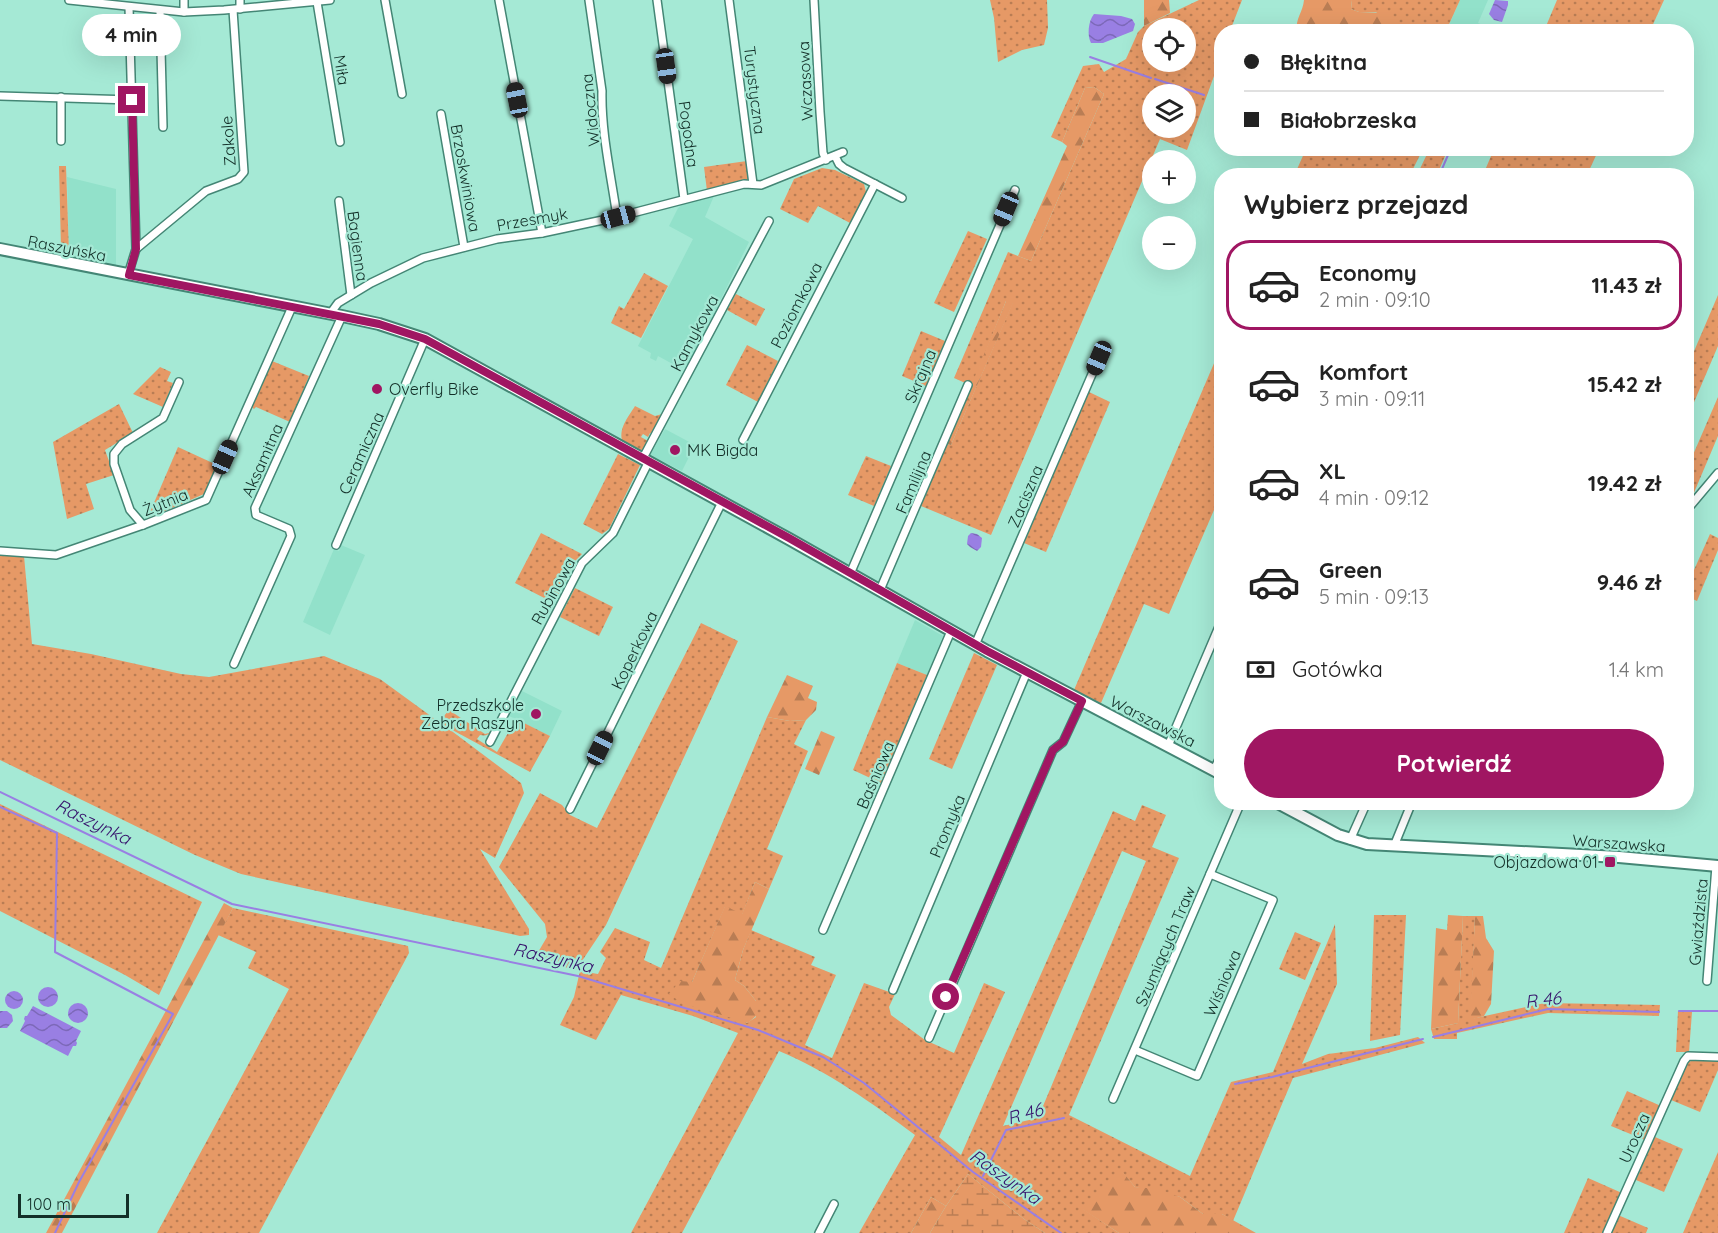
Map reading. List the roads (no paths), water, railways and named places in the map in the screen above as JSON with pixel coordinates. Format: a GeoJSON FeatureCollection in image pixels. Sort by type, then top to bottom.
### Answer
{"type":"FeatureCollection","features":[{"type":"Feature","properties":{"kind":"street"},"geometry":{"type":"LineString","coordinates":[[69,0],[184,12],[330,0]]}},
{"type":"Feature","properties":{"kind":"street"},"geometry":{"type":"LineString","coordinates":[[184,0],[184,12]]}},
{"type":"Feature","properties":{"kind":"street"},"geometry":{"type":"LineString","coordinates":[[236,9],[240,0]]}},
{"type":"Feature","properties":{"kind":"street"},"geometry":{"type":"LineString","coordinates":[[385,0],[402,94]]}},
{"type":"Feature","properties":{"kind":"street"},"geometry":{"type":"LineString","coordinates":[[499,0],[542,233]]}},
{"type":"Feature","properties":{"kind":"street","name":"Widoczna"},"geometry":{"type":"LineString","coordinates":[[589,0],[602,90],[601,105],[618,217]]}},
{"type":"Feature","properties":{"kind":"street","name":"Pogodna"},"geometry":{"type":"LineString","coordinates":[[657,0],[684,199]]}},
{"type":"Feature","properties":{"kind":"street","name":"Turystyczna"},"geometry":{"type":"LineString","coordinates":[[729,0],[753,184]]}},
{"type":"Feature","properties":{"kind":"street","name":"Wczasowa"},"geometry":{"type":"LineString","coordinates":[[814,0],[819,112],[823,153],[826,160]]}},
{"type":"Feature","properties":{"kind":"street","name":"Miła"},"geometry":{"type":"LineString","coordinates":[[317,2],[340,142]]}},
{"type":"Feature","properties":{"kind":"street"},"geometry":{"type":"LineString","coordinates":[[125,5],[132,100],[136,249],[129,275]]}},
{"type":"Feature","properties":{"kind":"street","name":"Zakole"},"geometry":{"type":"LineString","coordinates":[[136,249],[147,243],[205,192],[238,180],[244,172],[236,9]]}},
{"type":"Feature","properties":{"kind":"street"},"geometry":{"type":"LineString","coordinates":[[160,11],[163,128]]}},
{"type":"Feature","properties":{"kind":"street"},"geometry":{"type":"LineString","coordinates":[[0,96],[132,100]]}},
{"type":"Feature","properties":{"kind":"street"},"geometry":{"type":"LineString","coordinates":[[61,98],[61,141]]}},
{"type":"Feature","properties":{"kind":"street","name":"Brzoskwiniowa"},"geometry":{"type":"LineString","coordinates":[[441,114],[464,247]]}},
{"type":"Feature","properties":{"kind":"street","name":"Przesmyk"},"geometry":{"type":"LineString","coordinates":[[330,314],[338,303],[351,295],[394,270],[423,258],[497,239],[542,233],[618,217],[684,199],[753,184],[762,185],[843,152]]}},
{"type":"Feature","properties":{"kind":"street"},"geometry":{"type":"LineString","coordinates":[[835,156],[841,166],[902,198]]}},
{"type":"Feature","properties":{"kind":"street","name":"Poziomkowa"},"geometry":{"type":"LineString","coordinates":[[743,440],[875,184]]}},
{"type":"Feature","properties":{"kind":"street","name":"Skrajna"},"geometry":{"type":"LineString","coordinates":[[850,574],[1015,190]]}},
{"type":"Feature","properties":{"kind":"street","name":"Bagienna"},"geometry":{"type":"LineString","coordinates":[[339,201],[351,295]]}},
{"type":"Feature","properties":{"kind":"street","name":"Kamykowa"},"geometry":{"type":"LineString","coordinates":[[646,460],[769,221]]}},
{"type":"Feature","properties":{"kind":"street","name":"Raszyńska"},"geometry":{"type":"LineString","coordinates":[[0,249],[342,316],[379,324],[425,339],[789,538]]}},
{"type":"Feature","properties":{"kind":"street","name":"Żytnia"},"geometry":{"type":"LineString","coordinates":[[0,551],[56,555],[143,525],[208,497],[292,307]]}},
{"type":"Feature","properties":{"kind":"street","name":"Aksamitna"},"geometry":{"type":"LineString","coordinates":[[234,664],[292,533],[289,529],[256,515],[255,508],[342,316]]}},
{"type":"Feature","properties":{"kind":"street","name":"Ceramiczna"},"geometry":{"type":"LineString","coordinates":[[336,545],[425,339]]}},
{"type":"Feature","properties":{"kind":"street","name":"Zaciszna"},"geometry":{"type":"LineString","coordinates":[[975,645],[1099,358]]}},
{"type":"Feature","properties":{"kind":"street"},"geometry":{"type":"LineString","coordinates":[[143,525],[130,510],[113,458],[118,447],[163,418],[179,382]]}},
{"type":"Feature","properties":{"kind":"street","name":"Familijna"},"geometry":{"type":"LineString","coordinates":[[880,590],[968,385]]}},
{"type":"Feature","properties":{"kind":"street","name":"Rubinowa"},"geometry":{"type":"LineString","coordinates":[[490,742],[582,563],[613,533],[646,460]]}},
{"type":"Feature","properties":{"kind":"street"},"geometry":{"type":"LineString","coordinates":[[1694,502],[1718,473]]}},
{"type":"Feature","properties":{"kind":"street","name":"Koperkowa"},"geometry":{"type":"LineString","coordinates":[[570,809],[722,502]]}},
{"type":"Feature","properties":{"kind":"street","name":"Warszawska"},"geometry":{"type":"LineString","coordinates":[[789,538],[975,645],[1214,770]]}},
{"type":"Feature","properties":{"kind":"street","name":"Baśniowa"},"geometry":{"type":"LineString","coordinates":[[823,930],[951,631]]}},
{"type":"Feature","properties":{"kind":"street"},"geometry":{"type":"LineString","coordinates":[[1168,746],[1214,638]]}},
{"type":"Feature","properties":{"kind":"street","name":"Promyka"},"geometry":{"type":"LineString","coordinates":[[893,990],[1027,672]]}},
{"type":"Feature","properties":{"kind":"street"},"geometry":{"type":"LineString","coordinates":[[929,1038],[1053,750],[1063,742],[1082,701]]}},
{"type":"Feature","properties":{"kind":"street","name":"Szumiących Traw"},"geometry":{"type":"LineString","coordinates":[[1113,1099],[1238,810]]}},
{"type":"Feature","properties":{"kind":"street","name":"Warszawska"},"geometry":{"type":"LineString","coordinates":[[1300,810],[1350,840],[1367,844],[1619,857],[1717,866]]}},
{"type":"Feature","properties":{"kind":"street"},"geometry":{"type":"LineString","coordinates":[[1350,840],[1363,810]]}},
{"type":"Feature","properties":{"kind":"street"},"geometry":{"type":"LineString","coordinates":[[1394,846],[1409,810]]}},
{"type":"Feature","properties":{"kind":"street","name":"Gwiaździsta"},"geometry":{"type":"LineString","coordinates":[[1707,981],[1717,866]]}},
{"type":"Feature","properties":{"kind":"street","name":"Wiśniowa"},"geometry":{"type":"LineString","coordinates":[[1135,1050],[1197,1076],[1273,900],[1210,874]]}},
{"type":"Feature","properties":{"kind":"street","name":"Urocza"},"geometry":{"type":"LineString","coordinates":[[1607,1233],[1676,1077],[1688,1056],[1718,1057]]}},
{"type":"Feature","properties":{"kind":"street"},"geometry":{"type":"LineString","coordinates":[[819,1233],[834,1204]]}},
{"type":"Feature","properties":{"kind":"water"},"geometry":{"type":"Polygon","coordinates":[[[1495,0],[1508,1],[1502,22],[1494,20],[1489,14],[1495,0]]]}},
{"type":"Feature","properties":{"kind":"water"},"geometry":{"type":"Polygon","coordinates":[[[1094,14],[1132,19],[1135,24],[1133,31],[1103,43],[1091,43],[1089,29],[1090,20],[1094,14]]]}},
{"type":"Feature","properties":{"kind":"water"},"geometry":{"type":"Polygon","coordinates":[[[971,533],[982,538],[981,547],[977,551],[967,544],[971,533]]]}},
{"type":"Feature","properties":{"kind":"water"},"geometry":{"type":"Polygon","coordinates":[[[48,987],[55,990],[58,997],[55,1004],[48,1007],[41,1004],[38,997],[41,990],[48,987]]]}},
{"type":"Feature","properties":{"kind":"water"},"geometry":{"type":"Polygon","coordinates":[[[10,991],[18,991],[23,996],[21,1007],[10,1009],[5,1004],[5,996],[10,991]]]}},
{"type":"Feature","properties":{"kind":"water"},"geometry":{"type":"Polygon","coordinates":[[[78,1003],[85,1006],[88,1013],[85,1020],[78,1023],[71,1020],[68,1013],[71,1006],[78,1003]]]}},
{"type":"Feature","properties":{"kind":"water"},"geometry":{"type":"Polygon","coordinates":[[[33,1006],[81,1031],[76,1046],[73,1046],[68,1056],[20,1031],[25,1016],[33,1006]]]}},
{"type":"Feature","properties":{"kind":"water"},"geometry":{"type":"Polygon","coordinates":[[[0,1011],[7,1011],[12,1015],[13,1021],[7,1028],[0,1028],[0,1011]]]}},
{"type":"Feature","properties":{"kind":"waterway"},"geometry":{"type":"LineString","coordinates":[[1090,57],[1151,78]]}},
{"type":"Feature","properties":{"kind":"waterway"},"geometry":{"type":"LineString","coordinates":[[1155,79],[1204,95]]}},
{"type":"Feature","properties":{"kind":"waterway"},"geometry":{"type":"LineString","coordinates":[[1442,168],[1448,156]]}},
{"type":"Feature","properties":{"kind":"waterway","name":"Raszynka"},"geometry":{"type":"LineString","coordinates":[[0,792],[232,904],[578,976],[758,1030],[823,1057],[864,1083],[973,1172],[1061,1233]]}},
{"type":"Feature","properties":{"kind":"waterway"},"geometry":{"type":"LineString","coordinates":[[0,807],[57,833],[55,952],[173,1014],[79,1182],[55,1233]]}},
{"type":"Feature","properties":{"kind":"waterway","name":"R 46"},"geometry":{"type":"LineString","coordinates":[[1433,1037],[1548,1009],[1659,1012]]}},
{"type":"Feature","properties":{"kind":"waterway","name":"R 46"},"geometry":{"type":"LineString","coordinates":[[1679,1011],[1718,1011]]}},
{"type":"Feature","properties":{"kind":"waterway","name":"R 46"},"geometry":{"type":"LineString","coordinates":[[1235,1084],[1272,1077],[1423,1039]]}},
{"type":"Feature","properties":{"kind":"waterway","name":"R 46"},"geometry":{"type":"LineString","coordinates":[[983,1176],[1006,1130],[1064,1118]]}},
{"type":"Feature","properties":{"kind":"place","name":"Overfly Bike"},"geometry":{"type":"Point","coordinates":[377,389]}},
{"type":"Feature","properties":{"kind":"place","name":"MK Bigda"},"geometry":{"type":"Point","coordinates":[675,450]}},
{"type":"Feature","properties":{"kind":"place","name":"Przedszkole Zebra Raszyn"},"geometry":{"type":"Point","coordinates":[536,714]}},
{"type":"Feature","properties":{"kind":"place","name":"Objazdowa 01"},"geometry":{"type":"Point","coordinates":[1610,862]}}]}
